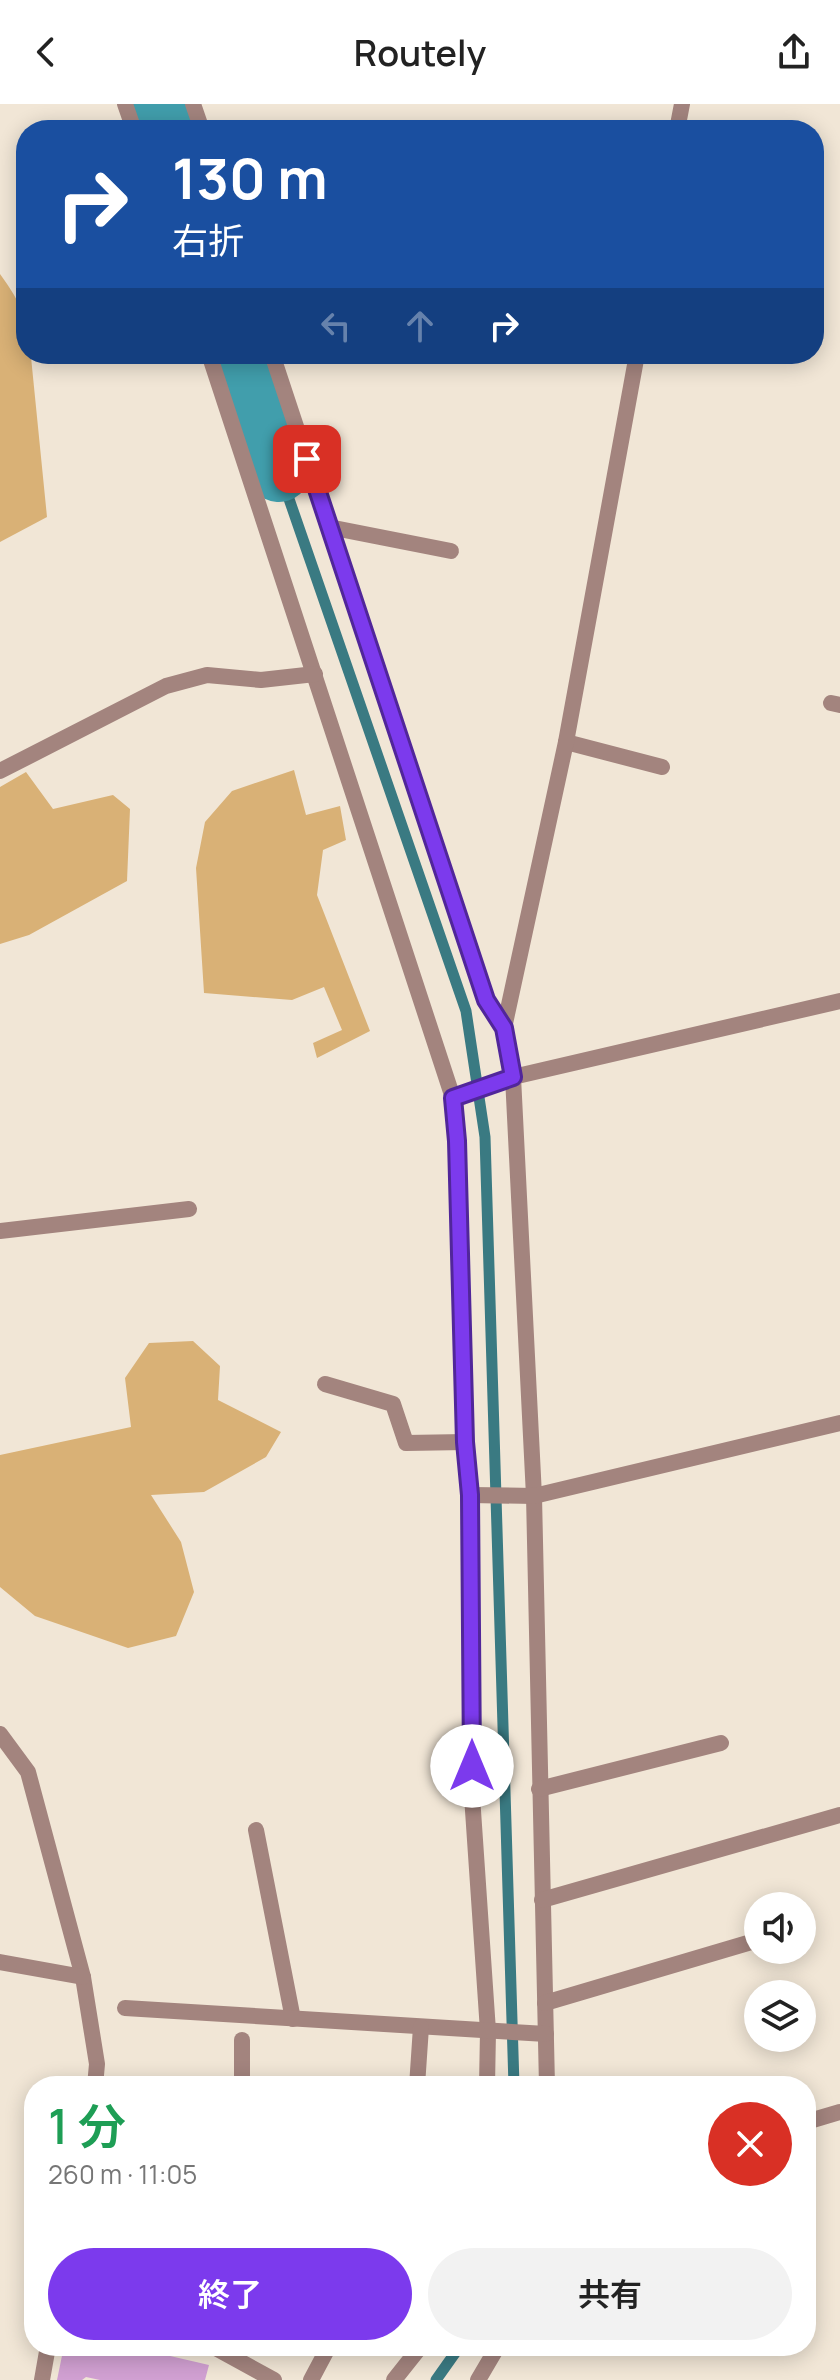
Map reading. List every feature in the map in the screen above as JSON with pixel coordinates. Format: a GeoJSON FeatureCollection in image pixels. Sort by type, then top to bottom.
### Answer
{"type":"FeatureCollection","features":[{"type":"Feature","properties":{"kind":"street"},"geometry":{"type":"LineString","coordinates":[[212,364],[453,1098],[457,1141],[465,1442],[470,1495],[472,1796],[488,2031],[487,2076]]}},
{"type":"Feature","properties":{"kind":"street"},"geometry":{"type":"LineString","coordinates":[[275,364],[486,1000],[504,1028]]}},
{"type":"Feature","properties":{"kind":"street"},"geometry":{"type":"LineString","coordinates":[[547,2076],[534,1496],[504,1028],[566,742],[635,364]]}},
{"type":"Feature","properties":{"kind":"street"},"geometry":{"type":"LineString","coordinates":[[329,527],[451,551]]}},
{"type":"Feature","properties":{"kind":"street"},"geometry":{"type":"LineString","coordinates":[[0,771],[166,686],[207,675],[261,680],[315,674]]}},
{"type":"Feature","properties":{"kind":"street"},"geometry":{"type":"LineString","coordinates":[[566,742],[662,767]]}},
{"type":"Feature","properties":{"kind":"street"},"geometry":{"type":"LineString","coordinates":[[453,1098],[509,1078],[840,1001]]}},
{"type":"Feature","properties":{"kind":"street"},"geometry":{"type":"LineString","coordinates":[[0,1231],[189,1209]]}},
{"type":"Feature","properties":{"kind":"street"},"geometry":{"type":"LineString","coordinates":[[325,1384],[393,1404],[406,1443],[465,1442]]}},
{"type":"Feature","properties":{"kind":"street"},"geometry":{"type":"LineString","coordinates":[[470,1495],[534,1496],[840,1423]]}},
{"type":"Feature","properties":{"kind":"street"},"geometry":{"type":"LineString","coordinates":[[0,1734],[28,1772],[83,1977],[97,2064],[96,2076]]}},
{"type":"Feature","properties":{"kind":"street"},"geometry":{"type":"LineString","coordinates":[[539,1789],[721,1743]]}},
{"type":"Feature","properties":{"kind":"street"},"geometry":{"type":"LineString","coordinates":[[542,1900],[840,1815]]}},
{"type":"Feature","properties":{"kind":"street"},"geometry":{"type":"LineString","coordinates":[[256,1830],[293,2019]]}},
{"type":"Feature","properties":{"kind":"street"},"geometry":{"type":"LineString","coordinates":[[545,2003],[744,1944]]}},
{"type":"Feature","properties":{"kind":"street"},"geometry":{"type":"LineString","coordinates":[[0,1962],[83,1977]]}},
{"type":"Feature","properties":{"kind":"street"},"geometry":{"type":"LineString","coordinates":[[125,2008],[546,2034]]}},
{"type":"Feature","properties":{"kind":"street"},"geometry":{"type":"LineString","coordinates":[[418,2076],[421,2027]]}},
{"type":"Feature","properties":{"kind":"street"},"geometry":{"type":"LineString","coordinates":[[242,2040],[242,2076]]}},
{"type":"Feature","properties":{"kind":"street"},"geometry":{"type":"LineString","coordinates":[[816,2119],[840,2112]]}},
{"type":"Feature","properties":{"kind":"street"},"geometry":{"type":"LineString","coordinates":[[42,2380],[46,2356]]}},
{"type":"Feature","properties":{"kind":"street"},"geometry":{"type":"LineString","coordinates":[[230,2356],[274,2380]]}},
{"type":"Feature","properties":{"kind":"street"},"geometry":{"type":"LineString","coordinates":[[311,2380],[324,2356]]}},
{"type":"Feature","properties":{"kind":"street"},"geometry":{"type":"LineString","coordinates":[[394,2380],[413,2356]]}},
{"type":"Feature","properties":{"kind":"street"},"geometry":{"type":"LineString","coordinates":[[478,2380],[492,2356]]}},
{"type":"Feature","properties":{"kind":"shaded area"},"geometry":{"type":"Polygon","coordinates":[[[0,274],[16,299],[16,364],[32,364],[47,517],[0,542],[0,274]]]}},
{"type":"Feature","properties":{"kind":"shaded area"},"geometry":{"type":"Polygon","coordinates":[[[294,770],[306,815],[340,806],[346,840],[323,850],[317,895],[370,1031],[317,1058],[313,1043],[342,1030],[324,987],[292,1000],[204,993],[196,868],[205,822],[232,791],[294,770]]]}},
{"type":"Feature","properties":{"kind":"shaded area"},"geometry":{"type":"Polygon","coordinates":[[[26,772],[53,809],[113,795],[130,809],[127,881],[29,935],[0,944],[0,787],[26,772]]]}},
{"type":"Feature","properties":{"kind":"shaded area"},"geometry":{"type":"Polygon","coordinates":[[[193,1341],[220,1366],[218,1400],[281,1432],[266,1457],[204,1492],[151,1495],[181,1542],[194,1592],[176,1636],[128,1648],[35,1616],[0,1587],[0,1455],[131,1427],[125,1378],[149,1343],[193,1341]]]}},
{"type":"Feature","properties":{"kind":"building"},"geometry":{"type":"Polygon","coordinates":[[[62,2356],[170,2356],[209,2365],[205,2380],[100,2380],[86,2377],[82,2380],[57,2380],[62,2356]]]}},
{"type":"Feature","properties":{"kind":"waterway"},"geometry":{"type":"LineString","coordinates":[[153,104],[160,120]]}},
{"type":"Feature","properties":{"kind":"waterway"},"geometry":{"type":"LineString","coordinates":[[243,364],[279,470]]}},
{"type":"Feature","properties":{"kind":"waterway"},"geometry":{"type":"LineString","coordinates":[[279,470],[466,1011],[485,1137],[514,2076]]}},
{"type":"Feature","properties":{"kind":"waterway"},"geometry":{"type":"LineString","coordinates":[[436,2380],[453,2356]]}},
{"type":"Feature","properties":{"kind":"route"},"geometry":{"type":"LineString","coordinates":[[307,459],[486,1000],[504,1028],[513,1077],[453,1098],[457,1141],[465,1442],[470,1495],[472,1766]]}}]}
